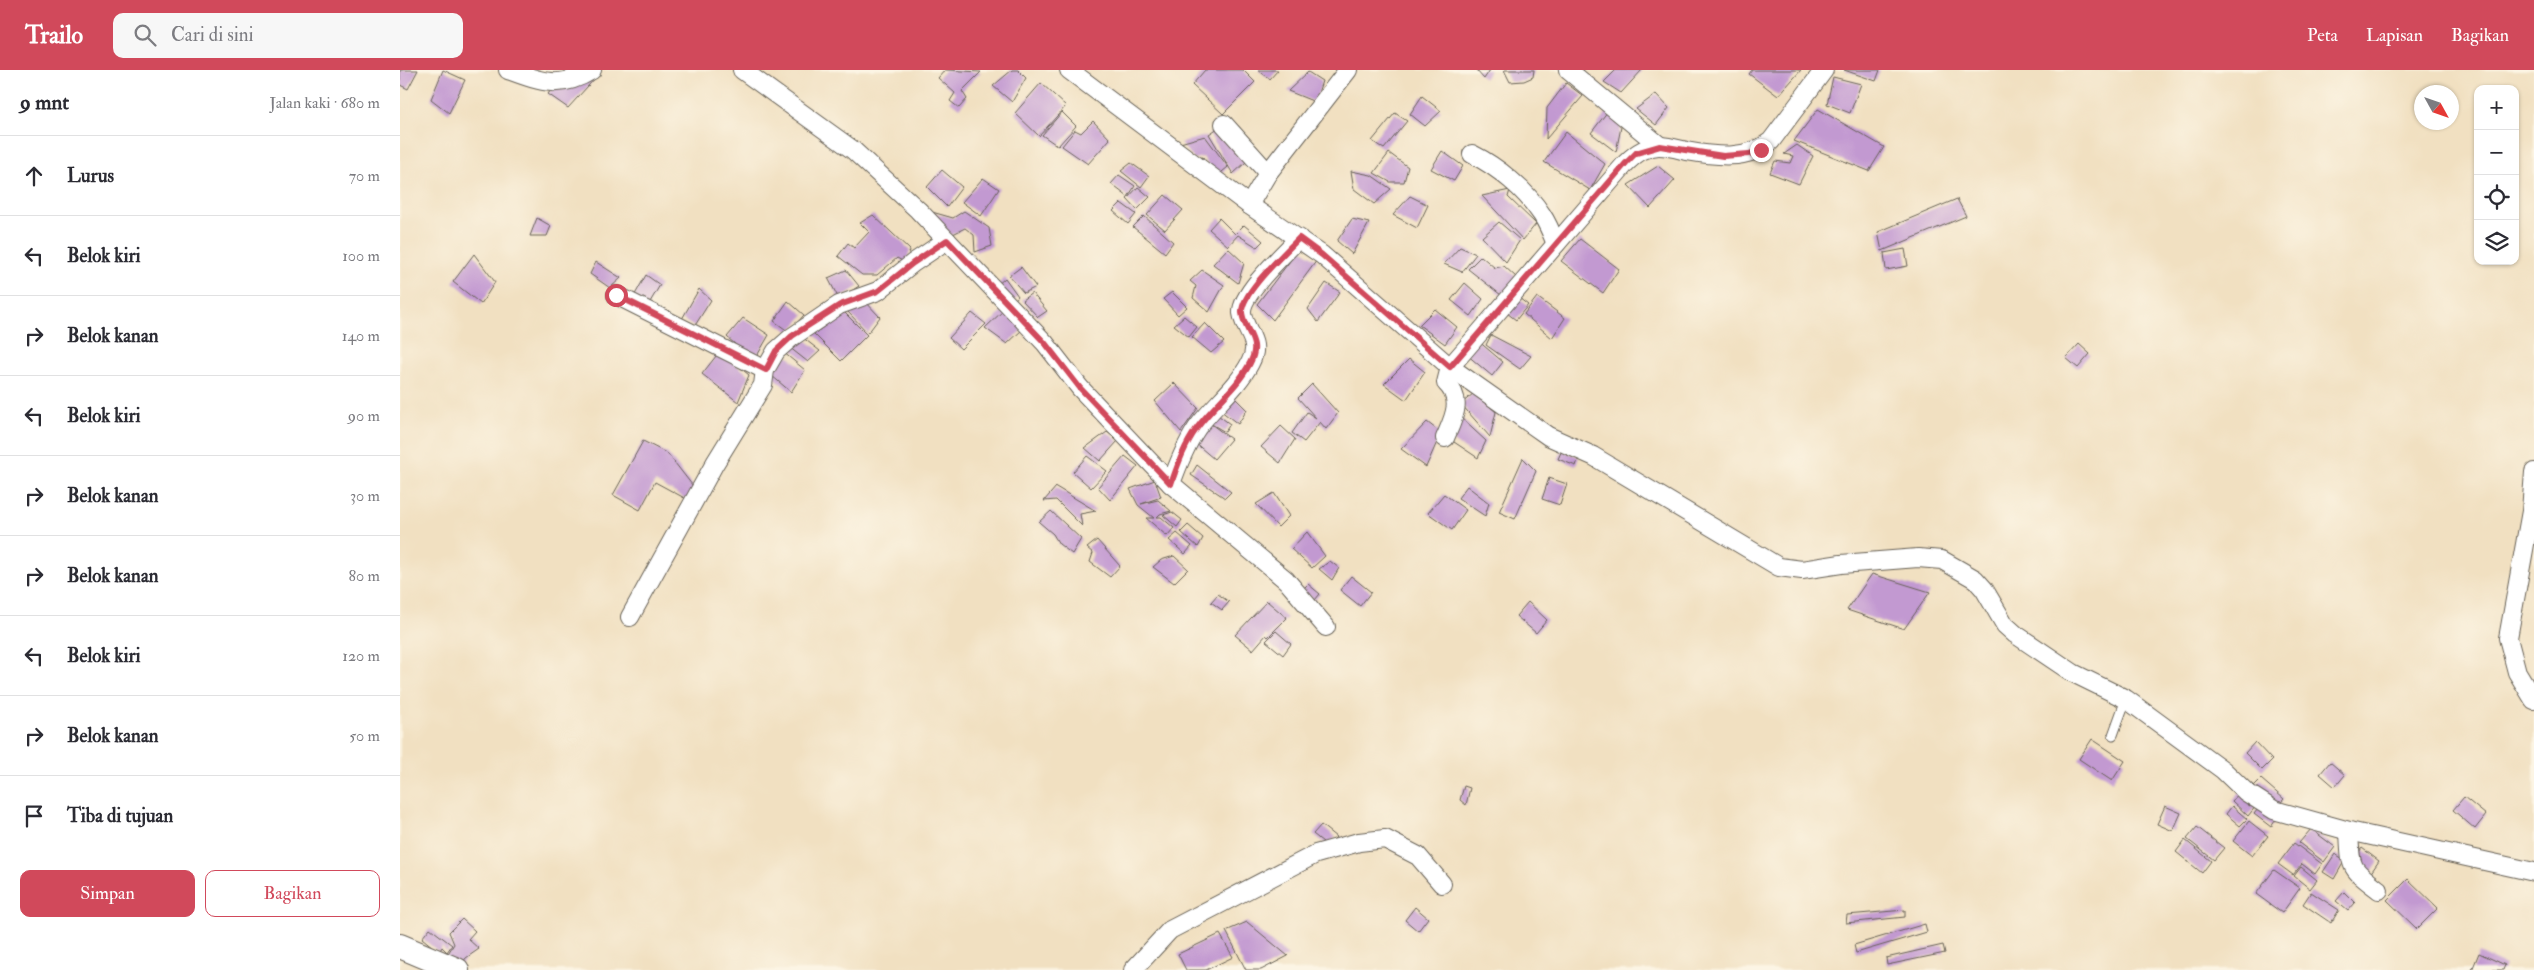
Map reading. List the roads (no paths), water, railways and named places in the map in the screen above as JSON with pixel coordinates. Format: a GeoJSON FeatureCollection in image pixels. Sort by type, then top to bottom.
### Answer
{"type":"FeatureCollection","features":[{"type":"Feature","properties":{"kind":"street"},"geometry":{"type":"LineString","coordinates":[[508,70],[544,82],[567,83],[592,70]]}},
{"type":"Feature","properties":{"kind":"street"},"geometry":{"type":"LineString","coordinates":[[742,70],[853,150],[918,210],[1045,343],[1080,388],[1171,484],[1286,580],[1326,627]]}},
{"type":"Feature","properties":{"kind":"street"},"geometry":{"type":"LineString","coordinates":[[1069,70],[1249,205],[1322,255],[1450,367],[1548,436],[1593,456],[1779,567],[1802,570],[1841,564],[1918,558],[1942,560],[1975,580],[1984,589],[1998,614],[2015,634],[2073,673],[2126,699],[2223,770],[2246,792],[2274,810],[2349,831],[2534,872]]}},
{"type":"Feature","properties":{"kind":"street"},"geometry":{"type":"LineString","coordinates":[[1249,205],[1268,173],[1348,70]]}},
{"type":"Feature","properties":{"kind":"street"},"geometry":{"type":"LineString","coordinates":[[1568,70],[1660,146]]}},
{"type":"Feature","properties":{"kind":"street"},"geometry":{"type":"LineString","coordinates":[[1445,438],[1457,409],[1454,392],[1446,383],[1450,367],[1636,153],[1660,146],[1723,156],[1749,154],[1761,150],[1771,141],[1824,70]]}},
{"type":"Feature","properties":{"kind":"street"},"geometry":{"type":"LineString","coordinates":[[1224,124],[1268,173]]}},
{"type":"Feature","properties":{"kind":"street"},"geometry":{"type":"LineString","coordinates":[[1472,154],[1486,160],[1514,184],[1542,215],[1556,244]]}},
{"type":"Feature","properties":{"kind":"street"},"geometry":{"type":"LineString","coordinates":[[1171,484],[1180,455],[1197,428],[1244,372],[1253,357],[1255,348],[1242,312],[1246,299],[1299,238]]}},
{"type":"Feature","properties":{"kind":"street"},"geometry":{"type":"LineString","coordinates":[[630,616],[715,463],[763,385],[766,370],[776,351],[792,336],[840,305],[878,291],[913,263],[947,240]]}},
{"type":"Feature","properties":{"kind":"street"},"geometry":{"type":"LineString","coordinates":[[616,295],[766,370]]}},
{"type":"Feature","properties":{"kind":"street"},"geometry":{"type":"LineString","coordinates":[[2534,472],[2531,512],[2508,638],[2518,672],[2534,700]]}},
{"type":"Feature","properties":{"kind":"street"},"geometry":{"type":"LineString","coordinates":[[2349,831],[2350,862],[2358,873],[2379,890]]}},
{"type":"Feature","properties":{"kind":"street"},"geometry":{"type":"LineString","coordinates":[[1133,970],[1170,930],[1316,854],[1359,842],[1385,839],[1418,856],[1442,884]]}},
{"type":"Feature","properties":{"kind":"street"},"geometry":{"type":"LineString","coordinates":[[400,946],[458,970]]}},
{"type":"Feature","properties":{"kind":"lane"},"geometry":{"type":"LineString","coordinates":[[2113,736],[2126,699]]}}]}
